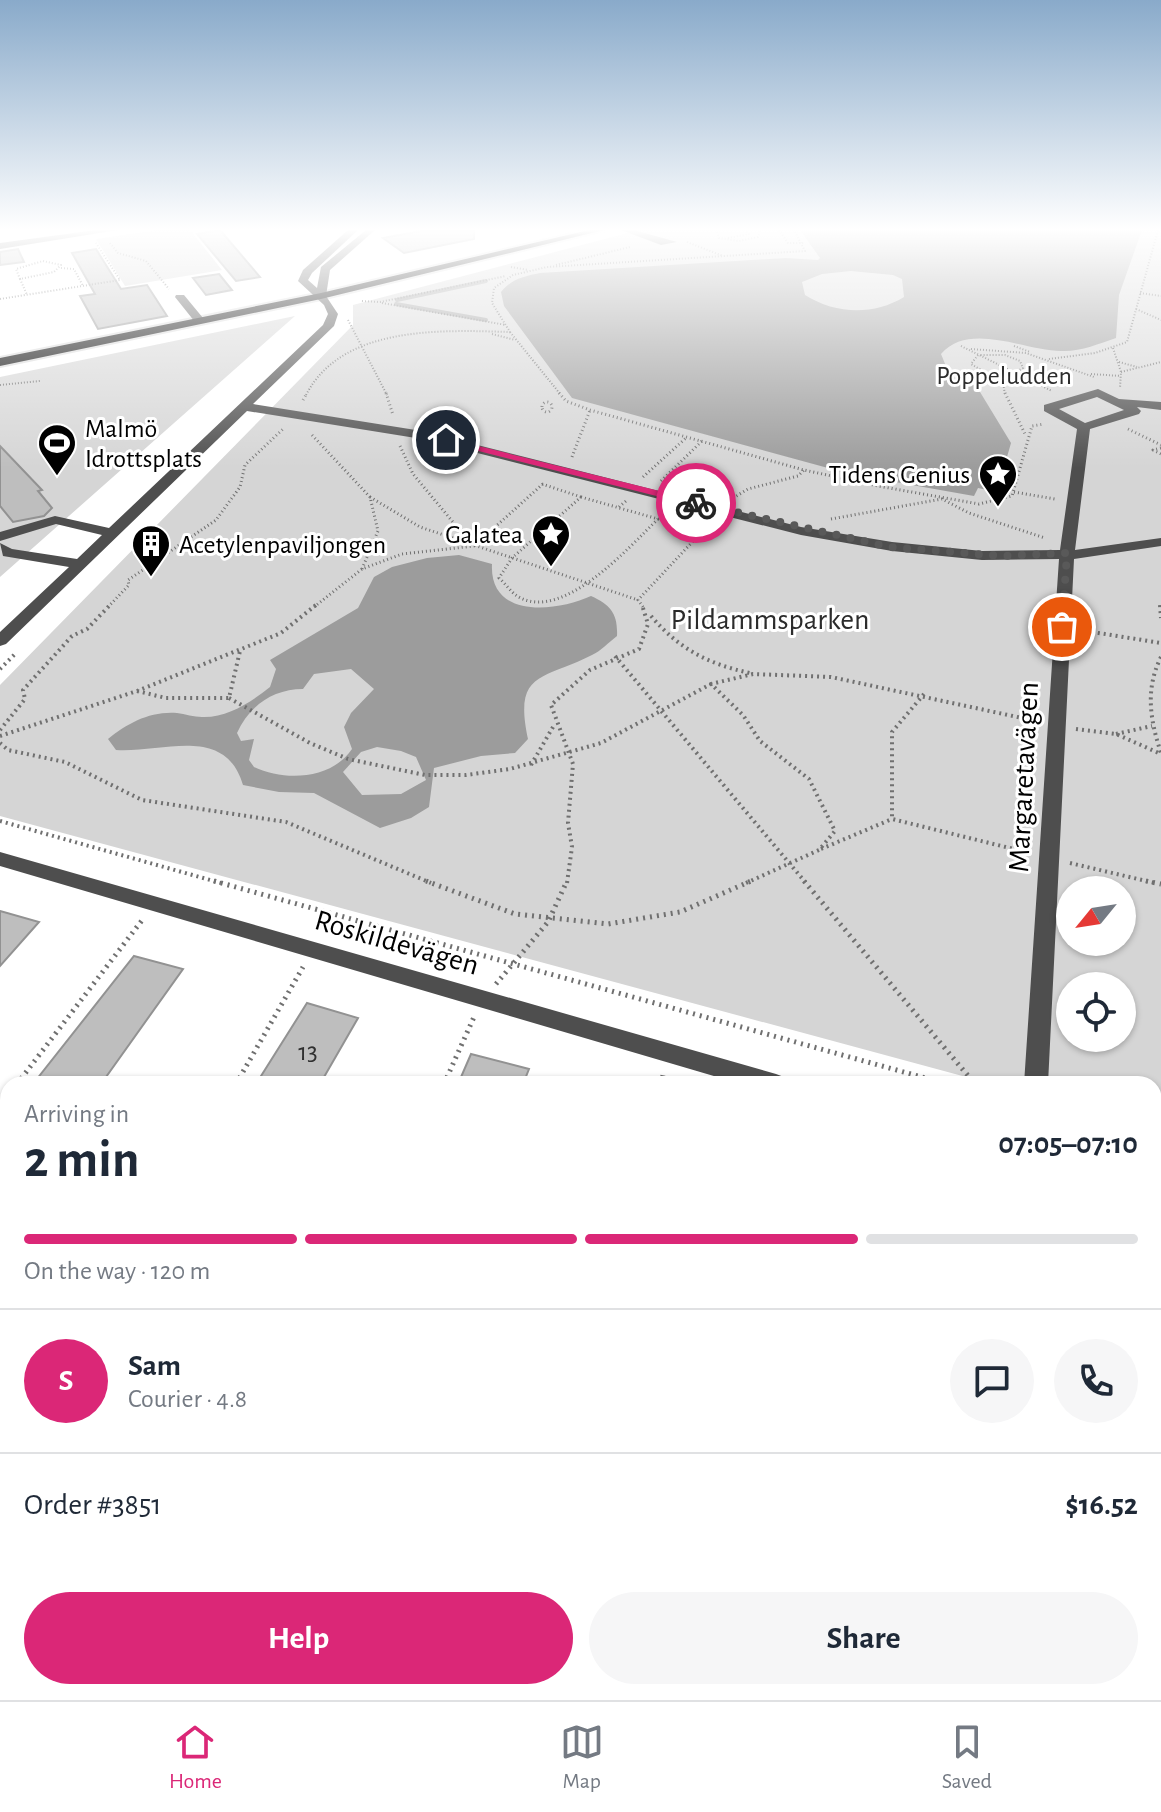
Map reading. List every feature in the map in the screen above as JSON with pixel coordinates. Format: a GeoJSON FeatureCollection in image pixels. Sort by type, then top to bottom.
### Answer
{"type":"FeatureCollection","features":[{"type":"Feature","properties":{"kind":"main road"},"geometry":{"type":"LineString","coordinates":[[0,362],[253,309]]}},
{"type":"Feature","properties":{"kind":"street"},"geometry":{"type":"LineString","coordinates":[[190,309],[199,320]]}},
{"type":"Feature","properties":{"kind":"street"},"geometry":{"type":"LineString","coordinates":[[0,641],[328,326],[333,314],[330,309]]}},
{"type":"Feature","properties":{"kind":"street"},"geometry":{"type":"LineString","coordinates":[[1098,393],[1118,403],[1135,411],[1084,427],[1048,408],[1098,393]]}},
{"type":"Feature","properties":{"kind":"street"},"geometry":{"type":"LineString","coordinates":[[1118,403],[1161,406]]}},
{"type":"Feature","properties":{"kind":"street"},"geometry":{"type":"LineString","coordinates":[[244,407],[297,419],[393,429],[639,485],[723,510],[890,547],[1001,556],[1067,553],[1161,542]]}},
{"type":"Feature","properties":{"kind":"street","name":"Margaretavägen"},"geometry":{"type":"LineString","coordinates":[[1036,1076],[1067,553],[1077,503],[1084,427]]}},
{"type":"Feature","properties":{"kind":"street"},"geometry":{"type":"LineString","coordinates":[[0,537],[55,520],[113,533]]}},
{"type":"Feature","properties":{"kind":"street"},"geometry":{"type":"LineString","coordinates":[[3,551],[80,564]]}},
{"type":"Feature","properties":{"kind":"street","name":"Roskildevägen"},"geometry":{"type":"LineString","coordinates":[[0,859],[748,1076]]}},
{"type":"Feature","properties":{"kind":"path"},"geometry":{"type":"LineString","coordinates":[[420,309],[506,325]]}},
{"type":"Feature","properties":{"kind":"path"},"geometry":{"type":"LineString","coordinates":[[498,309],[510,332],[566,401],[804,470],[942,499],[988,503],[1012,496],[1026,436],[1032,426],[1055,422]]}},
{"type":"Feature","properties":{"kind":"path"},"geometry":{"type":"LineString","coordinates":[[1049,359],[1113,348],[1127,342],[1136,309]]}},
{"type":"Feature","properties":{"kind":"path"},"geometry":{"type":"LineString","coordinates":[[1137,309],[1161,320]]}},
{"type":"Feature","properties":{"kind":"path"},"geometry":{"type":"LineString","coordinates":[[348,320],[364,345],[393,406],[393,429],[413,474],[474,546]]}},
{"type":"Feature","properties":{"kind":"path"},"geometry":{"type":"LineString","coordinates":[[0,733],[25,699],[23,690],[72,636],[87,629],[129,585],[128,580],[203,533],[223,513],[244,476],[245,465],[297,419],[308,383],[337,355],[364,345],[433,331],[510,332]]}},
{"type":"Feature","properties":{"kind":"path"},"geometry":{"type":"LineString","coordinates":[[480,331],[517,341]]}},
{"type":"Feature","properties":{"kind":"path"},"geometry":{"type":"LineString","coordinates":[[1002,355],[1012,345],[1044,358]]}},
{"type":"Feature","properties":{"kind":"path"},"geometry":{"type":"LineString","coordinates":[[961,346],[1013,372]]}},
{"type":"Feature","properties":{"kind":"path"},"geometry":{"type":"LineString","coordinates":[[1110,386],[1120,393],[1121,374],[1113,348]]}},
{"type":"Feature","properties":{"kind":"path"},"geometry":{"type":"LineString","coordinates":[[968,350],[1006,350],[1049,359],[1099,380]]}},
{"type":"Feature","properties":{"kind":"path"},"geometry":{"type":"LineString","coordinates":[[979,355],[1002,355],[1020,361],[1023,368],[1002,375],[985,372],[971,364],[979,355]]}},
{"type":"Feature","properties":{"kind":"path"},"geometry":{"type":"LineString","coordinates":[[1119,362],[1139,367]]}},
{"type":"Feature","properties":{"kind":"path"},"geometry":{"type":"LineString","coordinates":[[1089,374],[1121,374],[1161,362]]}},
{"type":"Feature","properties":{"kind":"path"},"geometry":{"type":"LineString","coordinates":[[1002,375],[1006,401],[1026,436]]}},
{"type":"Feature","properties":{"kind":"path"},"geometry":{"type":"LineString","coordinates":[[0,385],[40,381]]}},
{"type":"Feature","properties":{"kind":"path"},"geometry":{"type":"LineString","coordinates":[[553,406],[566,401]]}},
{"type":"Feature","properties":{"kind":"path"},"geometry":{"type":"LineString","coordinates":[[559,469],[579,446],[582,420],[590,410]]}},
{"type":"Feature","properties":{"kind":"path"},"geometry":{"type":"LineString","coordinates":[[297,419],[370,497],[420,527],[638,600],[675,645],[713,666],[753,674],[831,677],[924,694],[1056,726],[1116,734],[1161,754]]}},
{"type":"Feature","properties":{"kind":"path"},"geometry":{"type":"LineString","coordinates":[[1133,431],[1161,446]]}},
{"type":"Feature","properties":{"kind":"path"},"geometry":{"type":"LineString","coordinates":[[619,507],[687,437]]}},
{"type":"Feature","properties":{"kind":"path"},"geometry":{"type":"LineString","coordinates":[[656,486],[702,441]]}},
{"type":"Feature","properties":{"kind":"path"},"geometry":{"type":"LineString","coordinates":[[1161,446],[1153,450],[1161,454]]}},
{"type":"Feature","properties":{"kind":"path"},"geometry":{"type":"LineString","coordinates":[[638,600],[701,532],[748,489],[798,476],[804,470]]}},
{"type":"Feature","properties":{"kind":"path"},"geometry":{"type":"LineString","coordinates":[[0,733],[137,691],[281,633],[362,569],[402,554],[442,547],[474,546],[544,482],[581,497],[701,532]]}},
{"type":"Feature","properties":{"kind":"path"},"geometry":{"type":"LineString","coordinates":[[1014,492],[1077,503]]}},
{"type":"Feature","properties":{"kind":"path"},"geometry":{"type":"LineString","coordinates":[[362,569],[378,531],[370,497]]}},
{"type":"Feature","properties":{"kind":"path"},"geometry":{"type":"LineString","coordinates":[[581,497],[512,558],[499,578],[513,593],[529,600],[565,597],[591,583],[658,519]]}},
{"type":"Feature","properties":{"kind":"path"},"geometry":{"type":"LineString","coordinates":[[819,521],[942,499],[969,513],[1046,539]]}},
{"type":"Feature","properties":{"kind":"path"},"geometry":{"type":"LineString","coordinates":[[1161,604],[1158,611],[1161,618]]}},
{"type":"Feature","properties":{"kind":"path"},"geometry":{"type":"LineString","coordinates":[[448,1076],[481,1000],[549,918],[567,890],[572,847],[568,823],[574,789],[571,752],[553,727],[551,705],[570,681],[615,656],[639,649],[648,635],[649,615]]}},
{"type":"Feature","properties":{"kind":"path"},"geometry":{"type":"LineString","coordinates":[[1062,627],[1161,643]]}},
{"type":"Feature","properties":{"kind":"path"},"geometry":{"type":"LineString","coordinates":[[229,698],[240,651]]}},
{"type":"Feature","properties":{"kind":"path"},"geometry":{"type":"LineString","coordinates":[[615,656],[791,861],[968,1076]]}},
{"type":"Feature","properties":{"kind":"path"},"geometry":{"type":"LineString","coordinates":[[1161,657],[1154,669],[1148,705],[1161,754]]}},
{"type":"Feature","properties":{"kind":"path"},"geometry":{"type":"LineString","coordinates":[[137,691],[166,698],[229,698],[263,718],[362,765],[412,775],[456,776],[531,765],[614,738],[659,709],[711,684],[753,674]]}},
{"type":"Feature","properties":{"kind":"path"},"geometry":{"type":"LineString","coordinates":[[711,684],[743,715],[760,741],[809,779],[835,831],[819,850]]}},
{"type":"Feature","properties":{"kind":"path"},"geometry":{"type":"LineString","coordinates":[[892,819],[892,732],[924,694]]}},
{"type":"Feature","properties":{"kind":"path"},"geometry":{"type":"LineString","coordinates":[[1116,734],[1152,726]]}},
{"type":"Feature","properties":{"kind":"path"},"geometry":{"type":"LineString","coordinates":[[531,765],[553,727]]}},
{"type":"Feature","properties":{"kind":"path"},"geometry":{"type":"LineString","coordinates":[[0,743],[8,750],[65,762],[142,800],[286,822],[447,890],[515,914],[608,924],[680,912],[892,819],[1161,884]]}},
{"type":"Feature","properties":{"kind":"path"},"geometry":{"type":"LineString","coordinates":[[0,821],[918,1076]]}},
{"type":"Feature","properties":{"kind":"path"},"geometry":{"type":"LineString","coordinates":[[23,1076],[154,904]]}},
{"type":"Feature","properties":{"kind":"path"},"geometry":{"type":"LineString","coordinates":[[241,1076],[313,951]]}},
{"type":"Feature","properties":{"kind":"green space","name":"Pildammsparken"},"geometry":{"type":"Polygon","coordinates":[[[353,309],[1161,309],[1161,1076],[962,1076],[0,816],[0,685],[353,325],[353,309]]]}},
{"type":"Feature","properties":{"kind":"green space","name":"Malmö Idrottsplats"},"geometry":{"type":"Polygon","coordinates":[[[295,316],[0,577],[0,377],[295,316]]]}},
{"type":"Feature","properties":{"kind":"shaded area"},"geometry":{"type":"Polygon","coordinates":[[[506,309],[1118,309],[1116,338],[1089,347],[1068,351],[1047,350],[982,339],[953,344],[941,354],[948,371],[977,387],[1011,443],[997,492],[978,488],[974,496],[850,474],[572,398],[506,309]]]}},
{"type":"Feature","properties":{"kind":"shaded area"},"geometry":{"type":"Polygon","coordinates":[[[459,555],[492,564],[494,582],[501,594],[513,603],[527,607],[560,605],[591,596],[612,611],[617,636],[595,653],[536,680],[525,700],[528,739],[515,753],[481,756],[434,768],[429,807],[411,818],[380,828],[314,793],[279,792],[243,785],[234,766],[222,754],[207,748],[172,746],[116,750],[108,739],[149,716],[177,713],[211,717],[247,703],[270,687],[276,669],[270,660],[358,608],[374,577],[392,567],[427,558],[459,555]],[[351,669],[314,674],[303,689],[282,692],[255,707],[237,733],[241,741],[254,739],[249,760],[254,767],[280,775],[308,775],[333,767],[343,759],[352,749],[344,727],[351,713],[374,689],[351,669]],[[377,747],[361,752],[343,772],[362,795],[401,794],[426,780],[416,757],[377,747]]]}},
{"type":"Feature","properties":{"kind":"building"},"geometry":{"type":"Polygon","coordinates":[[[87,309],[163,309],[167,316],[98,329],[87,309]]]}},
{"type":"Feature","properties":{"kind":"building"},"geometry":{"type":"Polygon","coordinates":[[[0,446],[42,490],[38,491],[52,508],[44,516],[13,522],[0,506],[0,446]]]}},
{"type":"Feature","properties":{"kind":"building"},"geometry":{"type":"Polygon","coordinates":[[[0,911],[39,922],[0,966],[0,911]]]}},
{"type":"Feature","properties":{"kind":"building"},"geometry":{"type":"Polygon","coordinates":[[[134,956],[183,969],[107,1076],[39,1076],[134,956]]]}},
{"type":"Feature","properties":{"kind":"building"},"geometry":{"type":"Polygon","coordinates":[[[307,1003],[358,1018],[325,1076],[261,1076],[307,1003]]]}},
{"type":"Feature","properties":{"kind":"building"},"geometry":{"type":"Polygon","coordinates":[[[471,1054],[529,1069],[526,1076],[461,1076],[471,1054]]]}},
{"type":"Feature","properties":{"kind":"waterway"},"geometry":{"type":"LineString","coordinates":[[426,309],[486,320]]}},
{"type":"Feature","properties":{"kind":"way so far"},"geometry":{"type":"LineString","coordinates":[[696,503],[803,530],[890,547],[1001,556],[1067,553],[1062,627]]}},
{"type":"Feature","properties":{"kind":"place","name":"Malmö Idrottsplats"},"geometry":{"type":"Point","coordinates":[57,477]}},
{"type":"Feature","properties":{"kind":"place","name":"Tidens Genius"},"geometry":{"type":"Point","coordinates":[998,508]}},
{"type":"Feature","properties":{"kind":"place","name":"Galatea"},"geometry":{"type":"Point","coordinates":[551,568]}},
{"type":"Feature","properties":{"kind":"place","name":"Acetylenpaviljongen"},"geometry":{"type":"Point","coordinates":[151,578]}},
{"type":"Feature","properties":{"kind":"route"},"geometry":{"type":"LineString","coordinates":[[446,440],[696,503]]}},
{"type":"Feature","properties":{"kind":"park label","name":"Poppeludden"},"geometry":{"type":"Point","coordinates":[1004,375]}}]}
